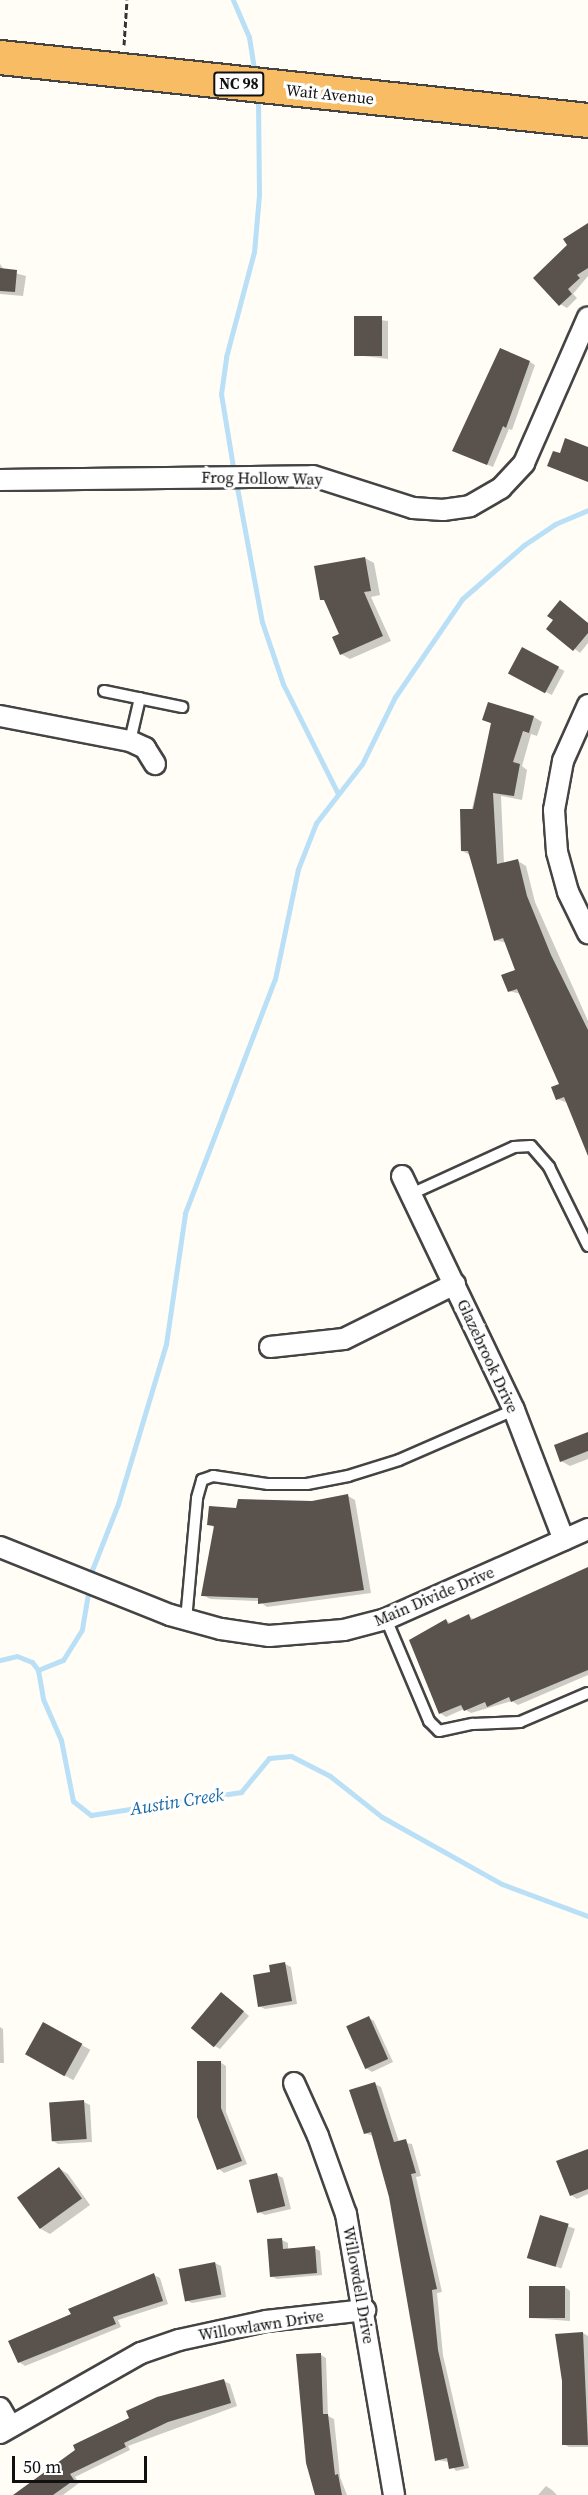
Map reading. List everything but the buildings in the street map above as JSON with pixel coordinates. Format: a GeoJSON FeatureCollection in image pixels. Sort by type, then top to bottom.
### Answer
{"type":"FeatureCollection","features":[{"type":"Feature","properties":{"kind":"highway","name":"Wait Avenue"},"geometry":{"type":"LineString","coordinates":[[0,57],[588,120]]}},
{"type":"Feature","properties":{"kind":"street","name":"Frog Hollow Way"},"geometry":{"type":"LineString","coordinates":[[0,480],[313,476],[339,481],[413,508],[444,510],[470,506],[501,488],[524,463],[588,316]]}},
{"type":"Feature","properties":{"kind":"street"},"geometry":{"type":"LineString","coordinates":[[588,705],[563,760],[554,810],[557,852],[566,882],[588,933]]}},
{"type":"Feature","properties":{"kind":"street"},"geometry":{"type":"LineString","coordinates":[[0,716],[130,741],[145,748],[155,764]]}},
{"type":"Feature","properties":{"kind":"street","name":"Glazebrook Drive"},"geometry":{"type":"LineString","coordinates":[[402,1176],[514,1410],[564,1540]]}},
{"type":"Feature","properties":{"kind":"street"},"geometry":{"type":"LineString","coordinates":[[270,1347],[344,1339],[455,1284]]}},
{"type":"Feature","properties":{"kind":"street","name":"Main Divide Drive"},"geometry":{"type":"LineString","coordinates":[[0,1547],[186,1620],[269,1636],[344,1630],[386,1619],[588,1529]]}},
{"type":"Feature","properties":{"kind":"street","name":"Willowdell Drive"},"geometry":{"type":"LineString","coordinates":[[294,2083],[318,2136],[346,2214],[365,2310],[394,2495]]}},
{"type":"Feature","properties":{"kind":"street","name":"Willowlawn Drive"},"geometry":{"type":"LineString","coordinates":[[5,2429],[141,2353],[179,2340],[266,2321],[365,2310]]}},
{"type":"Feature","properties":{"kind":"street"},"geometry":{"type":"LineString","coordinates":[[0,2408],[5,2429]]}},
{"type":"Feature","properties":{"kind":"lane"},"geometry":{"type":"LineString","coordinates":[[105,691],[182,707]]}},
{"type":"Feature","properties":{"kind":"lane"},"geometry":{"type":"LineString","coordinates":[[130,741],[140,698]]}},
{"type":"Feature","properties":{"kind":"lane"},"geometry":{"type":"LineString","coordinates":[[411,1194],[514,1146],[531,1146],[549,1167],[588,1246]]}},
{"type":"Feature","properties":{"kind":"lane"},"geometry":{"type":"LineString","coordinates":[[186,1620],[197,1498],[202,1480],[213,1476],[268,1484],[307,1484],[348,1476],[399,1460],[514,1410]]}},
{"type":"Feature","properties":{"kind":"lane"},"geometry":{"type":"LineString","coordinates":[[386,1619],[429,1721],[439,1731],[473,1724],[520,1722],[588,1693]]}},
{"type":"Feature","properties":{"kind":"path"},"geometry":{"type":"LineString","coordinates":[[122,71],[127,0]]}},
{"type":"Feature","properties":{"kind":"waterway"},"geometry":{"type":"LineString","coordinates":[[233,0],[249,37],[255,74]]}},
{"type":"Feature","properties":{"kind":"waterway"},"geometry":{"type":"LineString","coordinates":[[234,473],[221,394],[226,357],[254,252],[259,195],[258,95]]}},
{"type":"Feature","properties":{"kind":"waterway"},"geometry":{"type":"LineString","coordinates":[[236,482],[262,622],[283,684],[337,792]]}},
{"type":"Feature","properties":{"kind":"waterway"},"geometry":{"type":"LineString","coordinates":[[38,1670],[63,1660],[82,1629],[92,1570],[118,1504],[166,1344],[185,1213],[275,979],[298,869],[316,823],[362,764],[395,697],[462,599],[524,545],[555,524],[588,510]]}},
{"type":"Feature","properties":{"kind":"waterway","name":"Austin Creek"},"geometry":{"type":"LineString","coordinates":[[0,1660],[17,1656],[32,1662],[38,1670],[43,1699],[61,1740],[73,1801],[91,1815],[241,1792],[269,1758],[291,1756],[330,1776],[382,1817],[502,1884],[588,1916]]}}]}
